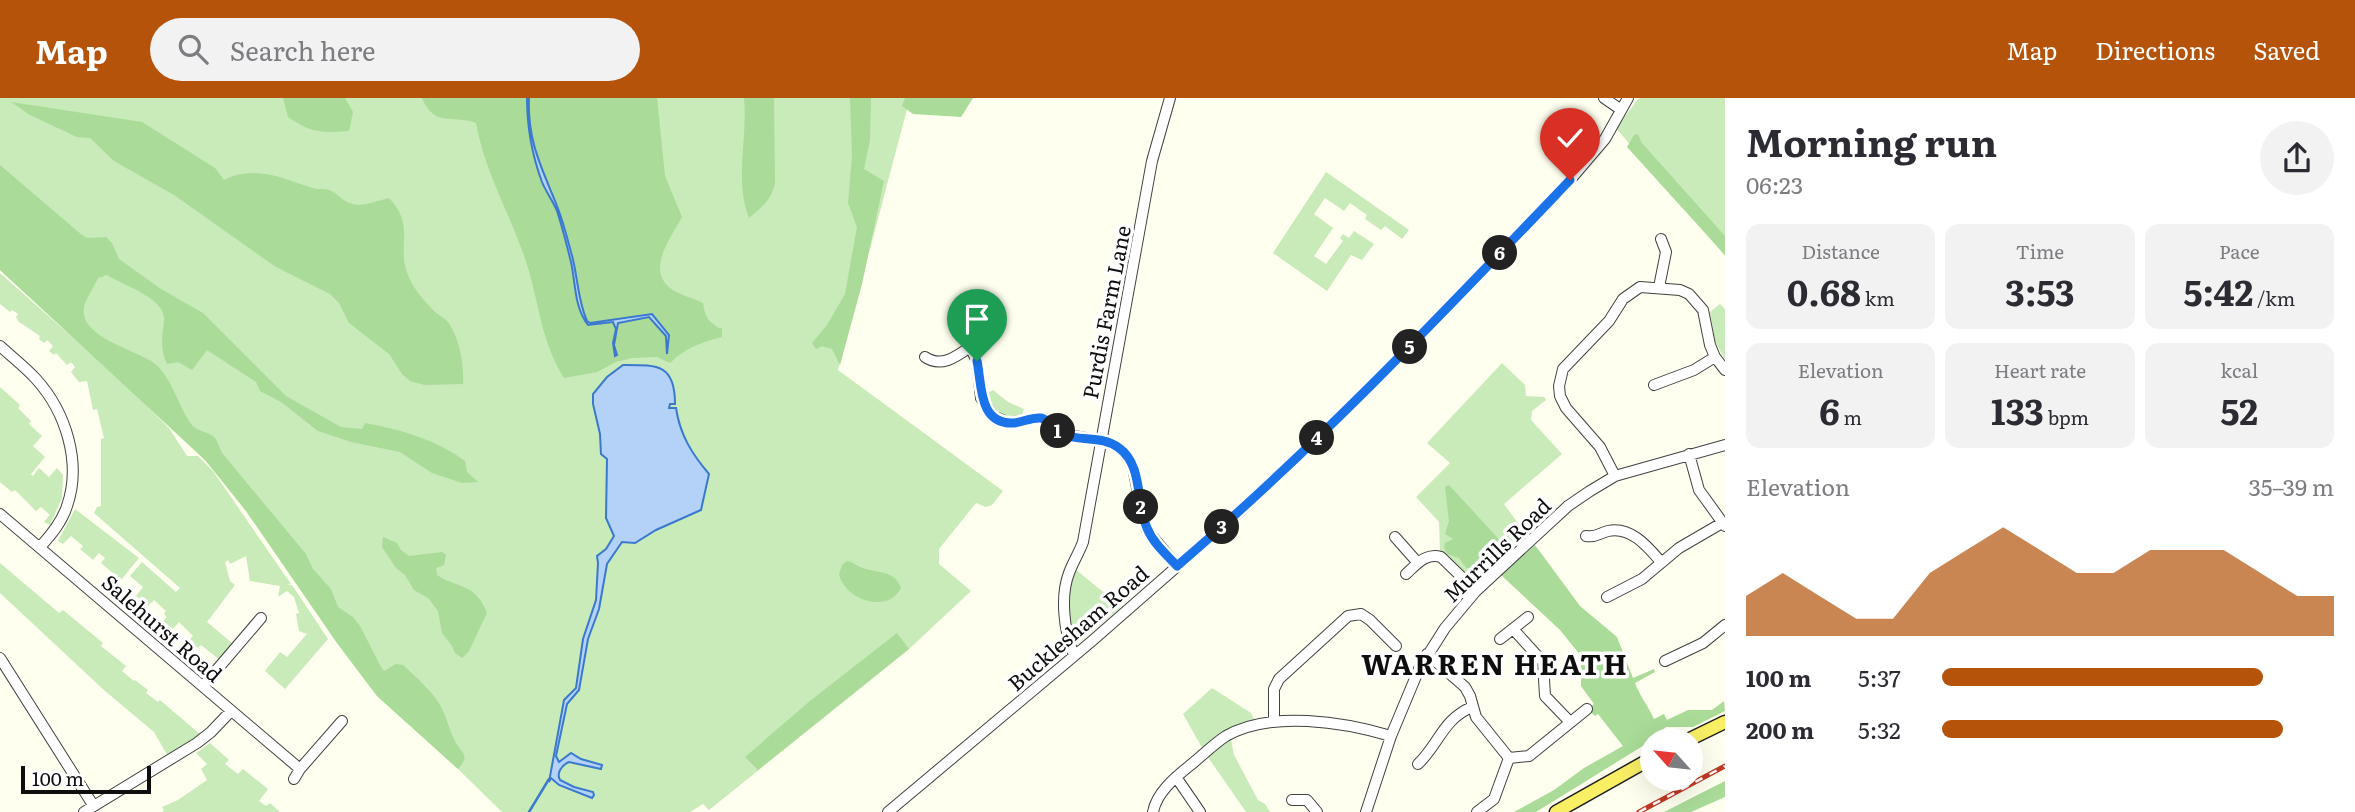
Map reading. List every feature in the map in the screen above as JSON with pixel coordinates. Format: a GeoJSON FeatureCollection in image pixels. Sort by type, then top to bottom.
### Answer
{"type":"FeatureCollection","features":[{"type":"Feature","properties":{"kind":"main road"},"geometry":{"type":"LineString","coordinates":[[1703,733],[1725,722]]}},
{"type":"Feature","properties":{"kind":"main road"},"geometry":{"type":"LineString","coordinates":[[1556,812],[1640,765]]}},
{"type":"Feature","properties":{"kind":"street","name":"Purdis Farm Lane"},"geometry":{"type":"LineString","coordinates":[[1074,655],[1068,637],[1064,593],[1083,542],[1153,161],[1170,98]]}},
{"type":"Feature","properties":{"kind":"street"},"geometry":{"type":"LineString","coordinates":[[1604,98],[1620,110]]}},
{"type":"Feature","properties":{"kind":"street","name":"Bucklesham Road"},"geometry":{"type":"LineString","coordinates":[[888,812],[1245,507],[1404,353],[1570,180],[1605,139],[1628,98]]}},
{"type":"Feature","properties":{"kind":"street"},"geometry":{"type":"LineString","coordinates":[[1659,287],[1666,252],[1661,239]]}},
{"type":"Feature","properties":{"kind":"street"},"geometry":{"type":"LineString","coordinates":[[1615,476],[1600,447],[1566,408],[1560,396],[1560,377],[1563,369],[1609,321],[1631,291],[1640,287],[1659,287],[1689,294],[1703,310],[1710,345],[1725,370]]}},
{"type":"Feature","properties":{"kind":"street"},"geometry":{"type":"LineString","coordinates":[[962,331],[980,373],[981,398],[993,416],[1009,423],[1045,419],[1062,434],[1100,440],[1119,447],[1129,457],[1147,530],[1177,566]]}},
{"type":"Feature","properties":{"kind":"street"},"geometry":{"type":"LineString","coordinates":[[0,346],[37,380],[47,394],[66,429],[70,447],[72,468],[68,505],[59,523],[40,547]]}},
{"type":"Feature","properties":{"kind":"street"},"geometry":{"type":"LineString","coordinates":[[925,357],[933,362],[945,362],[970,347]]}},
{"type":"Feature","properties":{"kind":"street"},"geometry":{"type":"LineString","coordinates":[[1654,385],[1694,370],[1715,357]]}},
{"type":"Feature","properties":{"kind":"street","name":"Murrills Road"},"geometry":{"type":"LineString","coordinates":[[1366,812],[1404,701],[1427,654],[1476,591],[1568,506],[1615,476],[1725,445]]}},
{"type":"Feature","properties":{"kind":"street"},"geometry":{"type":"LineString","coordinates":[[1607,597],[1642,579],[1679,548],[1724,525],[1699,490],[1689,454]]}},
{"type":"Feature","properties":{"kind":"street","name":"Salehurst Road"},"geometry":{"type":"LineString","coordinates":[[0,514],[300,769]]}},
{"type":"Feature","properties":{"kind":"street"},"geometry":{"type":"LineString","coordinates":[[1586,536],[1594,537],[1609,531],[1628,532],[1647,546],[1661,562]]}},
{"type":"Feature","properties":{"kind":"street"},"geometry":{"type":"LineString","coordinates":[[1395,537],[1418,564]]}},
{"type":"Feature","properties":{"kind":"street"},"geometry":{"type":"LineString","coordinates":[[1406,574],[1429,556],[1441,557],[1476,591]]}},
{"type":"Feature","properties":{"kind":"street"},"geometry":{"type":"LineString","coordinates":[[1274,721],[1274,689],[1279,679],[1348,616],[1361,614],[1396,646]]}},
{"type":"Feature","properties":{"kind":"street"},"geometry":{"type":"LineString","coordinates":[[1500,639],[1528,617]]}},
{"type":"Feature","properties":{"kind":"street"},"geometry":{"type":"LineString","coordinates":[[203,685],[261,618]]}},
{"type":"Feature","properties":{"kind":"street"},"geometry":{"type":"LineString","coordinates":[[1665,661],[1703,643],[1725,625]]}},
{"type":"Feature","properties":{"kind":"street"},"geometry":{"type":"LineString","coordinates":[[1513,629],[1543,662],[1545,696],[1570,722]]}},
{"type":"Feature","properties":{"kind":"street"},"geometry":{"type":"LineString","coordinates":[[1427,654],[1465,687],[1476,718],[1509,758]]}},
{"type":"Feature","properties":{"kind":"street"},"geometry":{"type":"LineString","coordinates":[[0,658],[88,809],[197,743],[211,733],[231,711]]}},
{"type":"Feature","properties":{"kind":"street"},"geometry":{"type":"LineString","coordinates":[[1418,764],[1429,753],[1447,724],[1459,713],[1472,707]]}},
{"type":"Feature","properties":{"kind":"street"},"geometry":{"type":"LineString","coordinates":[[1509,758],[1530,756],[1587,709]]}},
{"type":"Feature","properties":{"kind":"street"},"geometry":{"type":"LineString","coordinates":[[1153,812],[1155,801],[1176,777],[1225,736],[1245,727],[1274,721],[1365,729],[1391,736]]}},
{"type":"Feature","properties":{"kind":"street"},"geometry":{"type":"LineString","coordinates":[[294,779],[342,722]]}},
{"type":"Feature","properties":{"kind":"street"},"geometry":{"type":"LineString","coordinates":[[1478,812],[1494,799],[1509,758]]}},
{"type":"Feature","properties":{"kind":"street"},"geometry":{"type":"LineString","coordinates":[[1176,777],[1200,812]]}},
{"type":"Feature","properties":{"kind":"street"},"geometry":{"type":"LineString","coordinates":[[1292,800],[1307,800],[1317,812]]}},
{"type":"Feature","properties":{"kind":"green space"},"geometry":{"type":"Polygon","coordinates":[[[0,98],[910,98],[838,370],[1003,491],[992,505],[986,507],[976,503],[939,549],[939,564],[971,591],[909,649],[709,810],[703,804],[690,812],[502,812],[377,696],[219,476],[139,398],[169,428],[187,456],[198,456],[213,471],[291,584],[287,585],[292,585],[328,639],[285,689],[265,671],[280,652],[287,657],[307,634],[299,631],[296,614],[299,613],[294,597],[287,591],[278,597],[280,586],[250,581],[246,556],[230,564],[228,560],[225,562],[230,581],[235,585],[207,622],[232,643],[219,659],[201,645],[198,648],[188,641],[193,636],[179,622],[173,629],[163,621],[167,617],[164,614],[166,611],[154,600],[148,606],[136,596],[143,587],[130,576],[142,562],[176,592],[180,588],[94,513],[97,507],[101,506],[101,439],[104,438],[97,409],[93,410],[87,381],[79,382],[71,372],[75,367],[71,362],[67,365],[56,353],[54,355],[49,351],[53,346],[47,340],[44,343],[39,339],[40,336],[19,322],[16,317],[18,314],[12,310],[10,312],[0,304],[0,273],[89,352],[0,270],[0,98]]]}},
{"type":"Feature","properties":{"kind":"green space"},"geometry":{"type":"Polygon","coordinates":[[[283,98],[345,98],[353,112],[349,131],[324,132],[303,126],[288,117],[283,98]]]}},
{"type":"Feature","properties":{"kind":"green space"},"geometry":{"type":"Polygon","coordinates":[[[422,98],[527,98],[527,120],[543,183],[556,210],[571,259],[576,296],[583,319],[587,321],[581,304],[572,252],[533,141],[529,98],[657,98],[665,176],[682,217],[662,254],[661,274],[673,290],[703,303],[708,318],[722,328],[722,337],[694,346],[670,363],[657,357],[632,358],[616,362],[597,372],[564,378],[546,339],[529,271],[486,161],[476,123],[438,117],[422,98]],[[652,314],[590,323],[594,325],[613,322],[616,329],[613,342],[618,323],[649,317],[666,336],[667,346],[669,335],[652,314]]]}},
{"type":"Feature","properties":{"kind":"green space"},"geometry":{"type":"Polygon","coordinates":[[[744,98],[774,98],[774,188],[762,207],[749,218],[742,188],[744,98]]]}},
{"type":"Feature","properties":{"kind":"green space"},"geometry":{"type":"Polygon","coordinates":[[[850,98],[871,98],[870,140],[864,169],[884,181],[862,284],[840,365],[832,349],[822,346],[816,349],[812,343],[827,325],[845,294],[857,227],[848,203],[852,157],[850,98]]]}},
{"type":"Feature","properties":{"kind":"green space"},"geometry":{"type":"Polygon","coordinates":[[[905,98],[973,98],[961,117],[913,114],[902,106],[905,98]]]}},
{"type":"Feature","properties":{"kind":"green space"},"geometry":{"type":"Polygon","coordinates":[[[1639,98],[1725,98],[1725,256],[1616,128],[1639,98]]]}},
{"type":"Feature","properties":{"kind":"green space"},"geometry":{"type":"Polygon","coordinates":[[[11,102],[142,122],[215,168],[224,180],[236,175],[258,173],[315,189],[327,189],[345,201],[358,205],[389,198],[402,218],[408,275],[423,299],[447,321],[453,331],[461,353],[463,384],[425,385],[410,381],[389,354],[349,323],[339,303],[330,294],[276,267],[174,195],[114,161],[90,138],[77,137],[30,115],[11,102]]]}},
{"type":"Feature","properties":{"kind":"green space"},"geometry":{"type":"Polygon","coordinates":[[[1638,134],[1641,142],[1725,236],[1725,255],[1627,147],[1634,135],[1638,134]]]}},
{"type":"Feature","properties":{"kind":"green space"},"geometry":{"type":"Polygon","coordinates":[[[0,165],[82,235],[87,238],[106,237],[112,243],[119,259],[161,289],[203,313],[286,396],[341,427],[362,429],[365,423],[404,432],[430,441],[465,461],[467,472],[478,482],[462,483],[432,473],[400,452],[351,442],[318,431],[281,402],[260,391],[256,382],[207,350],[192,370],[178,362],[167,364],[162,348],[163,313],[151,299],[107,275],[98,278],[86,300],[84,317],[98,334],[158,366],[192,425],[215,438],[222,453],[306,554],[313,569],[331,589],[338,607],[353,617],[360,626],[384,671],[396,664],[403,665],[432,694],[465,757],[458,769],[377,696],[246,511],[205,460],[0,270],[0,165]]]}},
{"type":"Feature","properties":{"kind":"green space"},"geometry":{"type":"Polygon","coordinates":[[[1326,172],[1409,230],[1402,239],[1385,226],[1381,230],[1365,219],[1367,215],[1350,203],[1344,211],[1325,198],[1314,214],[1333,228],[1314,256],[1326,264],[1343,241],[1340,238],[1343,234],[1349,238],[1354,231],[1374,244],[1362,260],[1351,255],[1327,291],[1273,253],[1326,172]]]}},
{"type":"Feature","properties":{"kind":"green space"},"geometry":{"type":"Polygon","coordinates":[[[1720,304],[1725,309],[1725,360],[1715,341],[1710,312],[1720,304]]]}},
{"type":"Feature","properties":{"kind":"green space"},"geometry":{"type":"Polygon","coordinates":[[[1502,363],[1525,385],[1526,396],[1544,397],[1546,400],[1532,411],[1531,420],[1562,454],[1504,504],[1520,526],[1517,529],[1523,536],[1475,582],[1440,552],[1439,522],[1416,497],[1450,463],[1427,443],[1502,363]]]}},
{"type":"Feature","properties":{"kind":"green space"},"geometry":{"type":"Polygon","coordinates":[[[0,387],[20,405],[18,408],[31,421],[29,424],[42,436],[33,446],[45,457],[31,474],[33,476],[39,468],[49,477],[57,468],[63,475],[62,498],[50,525],[44,522],[50,515],[41,507],[36,511],[15,490],[12,492],[0,482],[0,387]]]}},
{"type":"Feature","properties":{"kind":"green space"},"geometry":{"type":"Polygon","coordinates":[[[993,390],[1008,402],[1024,409],[1021,418],[1002,416],[994,410],[986,393],[993,390]]]}},
{"type":"Feature","properties":{"kind":"green space"},"geometry":{"type":"Polygon","coordinates":[[[1449,485],[1507,548],[1479,568],[1466,568],[1459,558],[1447,554],[1444,547],[1445,543],[1453,539],[1445,534],[1449,521],[1445,487],[1449,485]]]}},
{"type":"Feature","properties":{"kind":"green space"},"geometry":{"type":"Polygon","coordinates":[[[75,509],[139,558],[121,580],[101,563],[105,558],[99,553],[93,560],[80,549],[83,546],[71,536],[63,544],[58,541],[75,509]]]}},
{"type":"Feature","properties":{"kind":"green space"},"geometry":{"type":"Polygon","coordinates":[[[383,537],[397,543],[409,556],[442,552],[446,555],[444,565],[436,568],[437,575],[471,591],[482,603],[487,613],[469,651],[462,658],[455,653],[442,633],[438,611],[428,598],[414,590],[382,547],[383,537]]]}},
{"type":"Feature","properties":{"kind":"green space"},"geometry":{"type":"Polygon","coordinates":[[[1535,545],[1580,606],[1617,637],[1633,678],[1654,669],[1655,672],[1635,683],[1654,719],[1664,714],[1667,720],[1688,710],[1712,710],[1724,701],[1725,711],[1693,727],[1640,728],[1640,748],[1536,812],[1514,812],[1623,746],[1598,714],[1595,716],[1587,709],[1594,704],[1581,686],[1581,656],[1560,630],[1501,575],[1535,545]]]}},
{"type":"Feature","properties":{"kind":"green space"},"geometry":{"type":"Polygon","coordinates":[[[847,561],[890,575],[901,588],[895,596],[886,601],[877,602],[857,597],[849,591],[839,574],[842,565],[847,561]]]}},
{"type":"Feature","properties":{"kind":"green space"},"geometry":{"type":"Polygon","coordinates":[[[0,563],[59,613],[63,610],[103,643],[101,646],[126,666],[122,671],[201,735],[169,758],[154,732],[105,691],[0,593],[0,563]]]}},
{"type":"Feature","properties":{"kind":"green space"},"geometry":{"type":"Polygon","coordinates":[[[1075,569],[1113,600],[1121,603],[1120,608],[1076,643],[1068,618],[1069,596],[1075,569]]]}},
{"type":"Feature","properties":{"kind":"green space"},"geometry":{"type":"Polygon","coordinates":[[[897,633],[909,649],[758,770],[745,757],[810,701],[897,633]]]}},
{"type":"Feature","properties":{"kind":"green space"},"geometry":{"type":"Polygon","coordinates":[[[1212,688],[1251,713],[1257,725],[1230,734],[1234,755],[1258,800],[1265,804],[1270,812],[1246,812],[1205,753],[1183,714],[1212,688]]]}},
{"type":"Feature","properties":{"kind":"green space"},"geometry":{"type":"Polygon","coordinates":[[[210,743],[229,760],[225,764],[238,774],[243,769],[268,789],[259,801],[266,806],[270,803],[280,812],[162,812],[162,807],[178,800],[207,780],[201,769],[207,764],[196,753],[210,743]]]}},
{"type":"Feature","properties":{"kind":"green space"},"geometry":{"type":"Polygon","coordinates":[[[1725,781],[1725,797],[1691,812],[1664,812],[1725,781]]]}},
{"type":"Feature","properties":{"kind":"water"},"geometry":{"type":"Polygon","coordinates":[[[527,98],[533,141],[563,223],[587,321],[590,323],[652,314],[669,335],[667,354],[666,336],[649,317],[618,323],[615,356],[613,343],[616,329],[613,322],[588,325],[583,318],[559,217],[535,162],[529,130],[527,98]]]}},
{"type":"Feature","properties":{"kind":"water"},"geometry":{"type":"Polygon","coordinates":[[[623,365],[646,365],[668,374],[672,381],[675,404],[670,404],[669,408],[676,408],[680,427],[688,444],[709,474],[701,510],[656,530],[635,543],[622,542],[607,564],[599,609],[588,639],[579,690],[567,704],[556,756],[559,762],[571,753],[602,765],[601,769],[569,762],[559,772],[560,780],[593,792],[592,798],[559,785],[551,778],[549,782],[564,700],[576,688],[583,639],[596,600],[597,556],[606,549],[614,536],[606,518],[607,459],[601,454],[593,394],[607,377],[623,365]]]}},
{"type":"Feature","properties":{"kind":"waterway"},"geometry":{"type":"LineString","coordinates":[[529,812],[549,779]]}},
{"type":"Feature","properties":{"kind":"railway"},"geometry":{"type":"LineString","coordinates":[[1639,812],[1725,766]]}},
{"type":"Feature","properties":{"kind":"district","name":"WARREN HEATH"},"geometry":{"type":"Point","coordinates":[1495,663]}},
{"type":"Feature","properties":{"kind":"route"},"geometry":{"type":"LineString","coordinates":[[977,361],[981,398],[993,416],[1009,423],[1045,419],[1062,434],[1110,442],[1129,457],[1137,480],[1147,530],[1177,566],[1245,507],[1378,380],[1570,180]]}}]}
